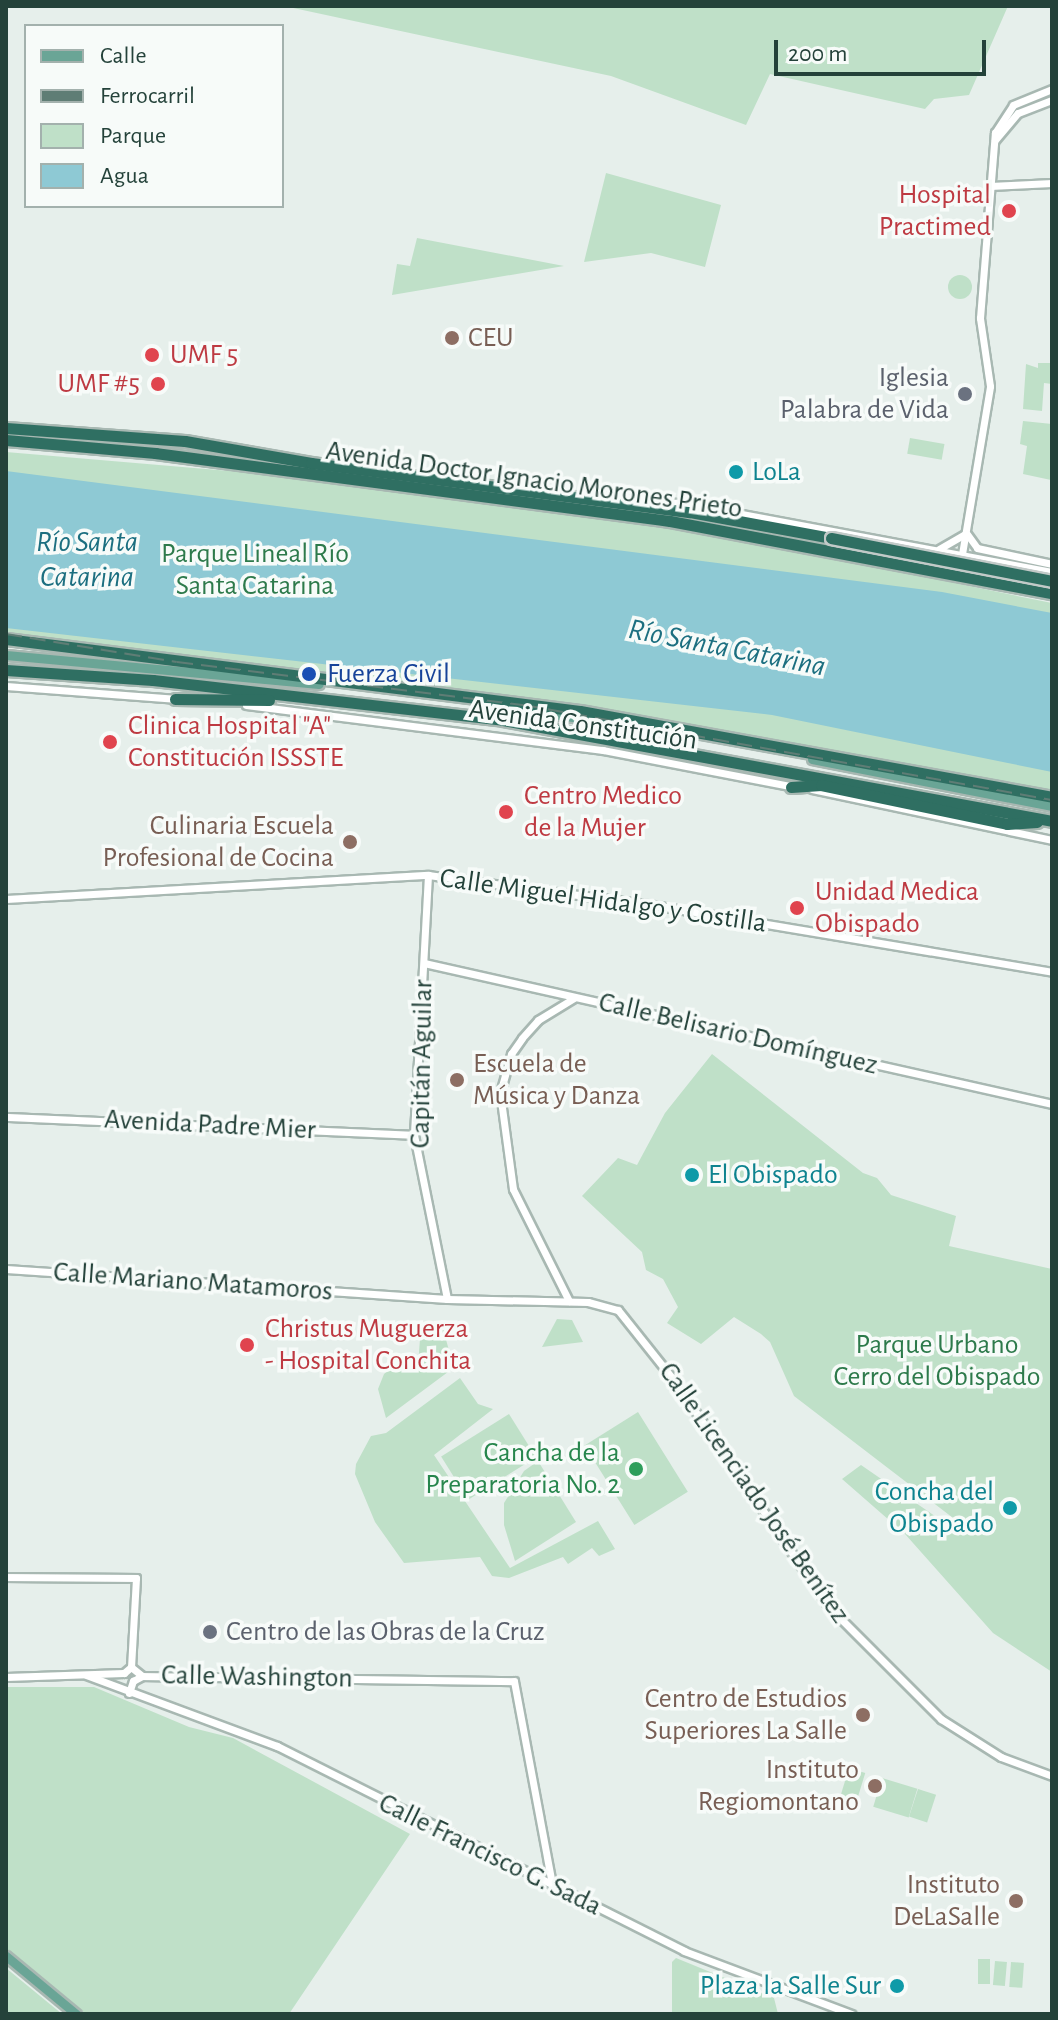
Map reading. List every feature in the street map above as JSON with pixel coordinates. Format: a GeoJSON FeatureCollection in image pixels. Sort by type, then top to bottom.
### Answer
{"type":"FeatureCollection","features":[{"type":"Feature","properties":{"kind":"highway","name":"Avenida Doctor Ignacio Morones Prieto"},"geometry":{"type":"LineString","coordinates":[[6,428],[156,437],[573,496],[831,538],[1052,581]]}},
{"type":"Feature","properties":{"kind":"highway","name":"Avenida Doctor Ignacio Morones Prieto"},"geometry":{"type":"LineString","coordinates":[[6,440],[169,454],[670,521],[1052,593]]}},
{"type":"Feature","properties":{"kind":"highway"},"geometry":{"type":"LineString","coordinates":[[875,558],[948,565],[962,554]]}},
{"type":"Feature","properties":{"kind":"highway","name":"Avenida Constitución"},"geometry":{"type":"LineString","coordinates":[[6,639],[580,711],[1052,797]]}},
{"type":"Feature","properties":{"kind":"highway","name":"Avenida Constitución"},"geometry":{"type":"LineString","coordinates":[[6,670],[310,697],[628,740],[1049,821]]}},
{"type":"Feature","properties":{"kind":"highway"},"geometry":{"type":"LineString","coordinates":[[175,699],[292,701],[310,697]]}},
{"type":"Feature","properties":{"kind":"highway"},"geometry":{"type":"LineString","coordinates":[[791,787],[821,785],[1007,824],[1049,821]]}},
{"type":"Feature","properties":{"kind":"main road","name":"Avenida Constitución"},"geometry":{"type":"LineString","coordinates":[[6,652],[287,680],[584,718],[1052,806]]}},
{"type":"Feature","properties":{"kind":"main road"},"geometry":{"type":"LineString","coordinates":[[6,1956],[76,2014]]}},
{"type":"Feature","properties":{"kind":"street"},"geometry":{"type":"LineString","coordinates":[[962,554],[990,386],[980,323],[994,141],[997,127],[1013,105],[1052,89]]}},
{"type":"Feature","properties":{"kind":"street"},"geometry":{"type":"LineString","coordinates":[[994,141],[1018,113],[1052,100]]}},
{"type":"Feature","properties":{"kind":"street"},"geometry":{"type":"LineString","coordinates":[[990,186],[1052,183]]}},
{"type":"Feature","properties":{"kind":"street","name":"Avenida Doctor Ignacio Morones Prieto"},"geometry":{"type":"LineString","coordinates":[[573,496],[597,493],[688,504],[1052,572]]}},
{"type":"Feature","properties":{"kind":"street"},"geometry":{"type":"LineString","coordinates":[[938,549],[957,543],[967,532]]}},
{"type":"Feature","properties":{"kind":"street"},"geometry":{"type":"LineString","coordinates":[[967,532],[977,548],[1052,564]]}},
{"type":"Feature","properties":{"kind":"street","name":"Avenida Constitución"},"geometry":{"type":"LineString","coordinates":[[6,686],[349,714],[565,744],[1052,840]]}},
{"type":"Feature","properties":{"kind":"street","name":"Calle Miguel Hidalgo y Costilla"},"geometry":{"type":"LineString","coordinates":[[6,899],[428,875],[643,903],[1052,972]]}},
{"type":"Feature","properties":{"kind":"street","name":"Capitán Aguilar"},"geometry":{"type":"LineString","coordinates":[[428,875],[414,1135],[447,1299]]}},
{"type":"Feature","properties":{"kind":"street","name":"Calle Belisario Domínguez"},"geometry":{"type":"LineString","coordinates":[[424,963],[1052,1104]]}},
{"type":"Feature","properties":{"kind":"street"},"geometry":{"type":"LineString","coordinates":[[569,1301],[520,1206],[507,1167],[500,1093],[511,1054],[522,1038],[538,1020],[575,997]]}},
{"type":"Feature","properties":{"kind":"street","name":"Avenida Padre Mier"},"geometry":{"type":"LineString","coordinates":[[6,1117],[414,1135]]}},
{"type":"Feature","properties":{"kind":"street","name":"Calle Mariano Matamoros"},"geometry":{"type":"LineString","coordinates":[[6,1269],[447,1299],[569,1301],[618,1310]]}},
{"type":"Feature","properties":{"kind":"street","name":"Calle Licenciado José Benítez"},"geometry":{"type":"LineString","coordinates":[[618,1310],[676,1383],[829,1607],[941,1719],[1001,1757],[1052,1776]]}},
{"type":"Feature","properties":{"kind":"street"},"geometry":{"type":"LineString","coordinates":[[6,1577],[136,1578],[131,1667]]}},
{"type":"Feature","properties":{"kind":"street","name":"Calle Washington"},"geometry":{"type":"LineString","coordinates":[[6,1677],[124,1673],[131,1667],[142,1676],[514,1681],[547,1865]]}},
{"type":"Feature","properties":{"kind":"street","name":"Calle Francisco G. Sada"},"geometry":{"type":"LineString","coordinates":[[86,1675],[277,1746],[722,1968],[852,2014]]}},
{"type":"Feature","properties":{"kind":"street"},"geometry":{"type":"LineString","coordinates":[[129,1693],[133,1681],[142,1676]]}},
{"type":"Feature","properties":{"kind":"street"},"geometry":{"type":"LineString","coordinates":[[529,1874],[547,1865],[552,1884]]}},
{"type":"Feature","properties":{"kind":"green space"},"geometry":{"type":"Polygon","coordinates":[[[284,6],[1008,6],[969,95],[934,99],[925,109],[770,74],[746,125],[611,76],[284,6]]]}},
{"type":"Feature","properties":{"kind":"green space"},"geometry":{"type":"Polygon","coordinates":[[[606,173],[721,205],[705,267],[651,253],[584,262],[606,173]]]}},
{"type":"Feature","properties":{"kind":"green space"},"geometry":{"type":"Polygon","coordinates":[[[417,238],[564,266],[392,295],[397,264],[410,266],[417,238]]]}},
{"type":"Feature","properties":{"kind":"green space"},"geometry":{"type":"Polygon","coordinates":[[[960,275],[968,279],[972,287],[968,295],[960,299],[952,295],[948,287],[952,279],[960,275]]]}},
{"type":"Feature","properties":{"kind":"green space"},"geometry":{"type":"Polygon","coordinates":[[[1038,363],[1052,363],[1052,384],[1044,383],[1042,411],[1023,409],[1026,364],[1038,368],[1038,363]]]}},
{"type":"Feature","properties":{"kind":"green space"},"geometry":{"type":"Polygon","coordinates":[[[1023,421],[1052,424],[1051,480],[1023,474],[1027,446],[1020,444],[1023,421]]]}},
{"type":"Feature","properties":{"kind":"green space"},"geometry":{"type":"Polygon","coordinates":[[[910,438],[944,444],[942,460],[907,454],[910,438]]]}},
{"type":"Feature","properties":{"kind":"green space","name":"Río Santa Catarina"},"geometry":{"type":"Polygon","coordinates":[[[6,452],[299,477],[565,511],[783,548],[1052,603],[1052,795],[763,742],[6,634],[6,452]]]}},
{"type":"Feature","properties":{"kind":"green space","name":"Parque Urbano Cerro del Obispado"},"geometry":{"type":"Polygon","coordinates":[[[712,1054],[863,1173],[877,1178],[891,1195],[956,1216],[949,1246],[1052,1269],[1052,1672],[993,1633],[905,1534],[842,1479],[861,1465],[958,1532],[950,1525],[957,1521],[794,1396],[770,1342],[761,1334],[734,1317],[701,1344],[667,1323],[678,1307],[663,1279],[646,1270],[642,1252],[582,1196],[618,1158],[637,1165],[665,1113],[712,1054]]]}},
{"type":"Feature","properties":{"kind":"green space"},"geometry":{"type":"Polygon","coordinates":[[[557,1319],[572,1320],[583,1342],[542,1347],[557,1319]]]}},
{"type":"Feature","properties":{"kind":"green space"},"geometry":{"type":"Polygon","coordinates":[[[442,1325],[453,1365],[463,1367],[452,1369],[386,1418],[378,1389],[384,1374],[396,1364],[418,1365],[421,1326],[442,1325]]]}},
{"type":"Feature","properties":{"kind":"green space"},"geometry":{"type":"Polygon","coordinates":[[[460,1378],[478,1404],[493,1409],[434,1455],[510,1568],[598,1521],[615,1549],[599,1556],[592,1548],[568,1564],[563,1557],[509,1578],[492,1576],[480,1557],[404,1563],[375,1522],[355,1474],[356,1464],[371,1436],[386,1433],[460,1378]]]}},
{"type":"Feature","properties":{"kind":"green space","name":"Cancha de la Preparatoria No. 2"},"geometry":{"type":"Polygon","coordinates":[[[638,1412],[688,1492],[634,1525],[585,1445],[638,1412]]]}},
{"type":"Feature","properties":{"kind":"green space"},"geometry":{"type":"Polygon","coordinates":[[[509,1414],[536,1457],[468,1500],[441,1456],[509,1414]]]}},
{"type":"Feature","properties":{"kind":"green space"},"geometry":{"type":"Polygon","coordinates":[[[538,1461],[576,1522],[515,1561],[504,1525],[504,1503],[524,1471],[538,1461]]]}},
{"type":"Feature","properties":{"kind":"green space"},"geometry":{"type":"Polygon","coordinates":[[[6,1687],[94,1687],[189,1727],[233,1738],[410,1834],[289,2014],[86,2014],[6,1949],[6,1687]]]}},
{"type":"Feature","properties":{"kind":"green space"},"geometry":{"type":"Polygon","coordinates":[[[849,1768],[865,1773],[856,1803],[840,1798],[849,1768]]]}},
{"type":"Feature","properties":{"kind":"green space"},"geometry":{"type":"Polygon","coordinates":[[[882,1778],[917,1789],[909,1818],[873,1807],[882,1778]]]}},
{"type":"Feature","properties":{"kind":"green space"},"geometry":{"type":"Polygon","coordinates":[[[918,1789],[936,1795],[927,1822],[909,1817],[918,1789]]]}},
{"type":"Feature","properties":{"kind":"green space"},"geometry":{"type":"Polygon","coordinates":[[[676,1958],[774,1998],[778,2014],[672,2014],[672,1962],[676,1958]]]}},
{"type":"Feature","properties":{"kind":"green space"},"geometry":{"type":"Polygon","coordinates":[[[978,1959],[990,1959],[990,1984],[978,1984],[978,1959]]]}},
{"type":"Feature","properties":{"kind":"green space"},"geometry":{"type":"Polygon","coordinates":[[[995,1961],[1007,1962],[1005,1986],[993,1985],[995,1961]]]}},
{"type":"Feature","properties":{"kind":"green space"},"geometry":{"type":"Polygon","coordinates":[[[1011,1962],[1024,1963],[1022,1988],[1009,1987],[1011,1962]]]}},
{"type":"Feature","properties":{"kind":"green space"},"geometry":{"type":"Polygon","coordinates":[[[6,1968],[62,2014],[6,2014],[6,1968]]]}},
{"type":"Feature","properties":{"kind":"water","name":"Río Santa Catarina"},"geometry":{"type":"Polygon","coordinates":[[[6,471],[942,592],[1052,613],[1052,772],[772,715],[6,628],[6,471]]]}},
{"type":"Feature","properties":{"kind":"railway"},"geometry":{"type":"LineString","coordinates":[[6,634],[177,662],[524,705],[1052,800]]}},
{"type":"Feature","properties":{"kind":"place","name":"Hospital Practimed"},"geometry":{"type":"Point","coordinates":[1009,211]}},
{"type":"Feature","properties":{"kind":"place","name":"CEU"},"geometry":{"type":"Point","coordinates":[452,338]}},
{"type":"Feature","properties":{"kind":"place","name":"UMF 5"},"geometry":{"type":"Point","coordinates":[152,355]}},
{"type":"Feature","properties":{"kind":"place","name":"UMF #5"},"geometry":{"type":"Point","coordinates":[158,384]}},
{"type":"Feature","properties":{"kind":"place","name":"Iglesia Palabra de Vida"},"geometry":{"type":"Point","coordinates":[965,394]}},
{"type":"Feature","properties":{"kind":"place","name":"LoLa"},"geometry":{"type":"Point","coordinates":[736,472]}},
{"type":"Feature","properties":{"kind":"place","name":"Fuerza Civil"},"geometry":{"type":"Point","coordinates":[309,674]}},
{"type":"Feature","properties":{"kind":"place","name":"Clinica Hospital \"A\" Constitución ISSSTE"},"geometry":{"type":"Point","coordinates":[110,742]}},
{"type":"Feature","properties":{"kind":"place","name":"Centro Medico de la Mujer"},"geometry":{"type":"Point","coordinates":[506,812]}},
{"type":"Feature","properties":{"kind":"place","name":"Culinaria Escuela Profesional de Cocina"},"geometry":{"type":"Point","coordinates":[350,842]}},
{"type":"Feature","properties":{"kind":"place","name":"Unidad Medica Obispado"},"geometry":{"type":"Point","coordinates":[797,908]}},
{"type":"Feature","properties":{"kind":"place","name":"Escuela de Música y Danza"},"geometry":{"type":"Point","coordinates":[457,1080]}},
{"type":"Feature","properties":{"kind":"place","name":"El Obispado"},"geometry":{"type":"Point","coordinates":[692,1175]}},
{"type":"Feature","properties":{"kind":"place","name":"Christus Muguerza - Hospital Conchita"},"geometry":{"type":"Point","coordinates":[247,1345]}},
{"type":"Feature","properties":{"kind":"place","name":"Cancha de la Preparatoria No. 2"},"geometry":{"type":"Point","coordinates":[636,1469]}},
{"type":"Feature","properties":{"kind":"place","name":"Concha del Obispado"},"geometry":{"type":"Point","coordinates":[1010,1508]}},
{"type":"Feature","properties":{"kind":"place","name":"Centro de las Obras de la Cruz"},"geometry":{"type":"Point","coordinates":[210,1632]}},
{"type":"Feature","properties":{"kind":"place","name":"Centro de Estudios Superiores La Salle"},"geometry":{"type":"Point","coordinates":[863,1715]}},
{"type":"Feature","properties":{"kind":"place","name":"Instituto Regiomontano"},"geometry":{"type":"Point","coordinates":[875,1786]}},
{"type":"Feature","properties":{"kind":"place","name":"Instituto DeLaSalle"},"geometry":{"type":"Point","coordinates":[1016,1901]}},
{"type":"Feature","properties":{"kind":"place","name":"Plaza la Salle Sur"},"geometry":{"type":"Point","coordinates":[897,1986]}},
{"type":"Feature","properties":{"kind":"park label","name":"Parque Lineal Río Santa Catarina"},"geometry":{"type":"Point","coordinates":[255,570]}}]}
